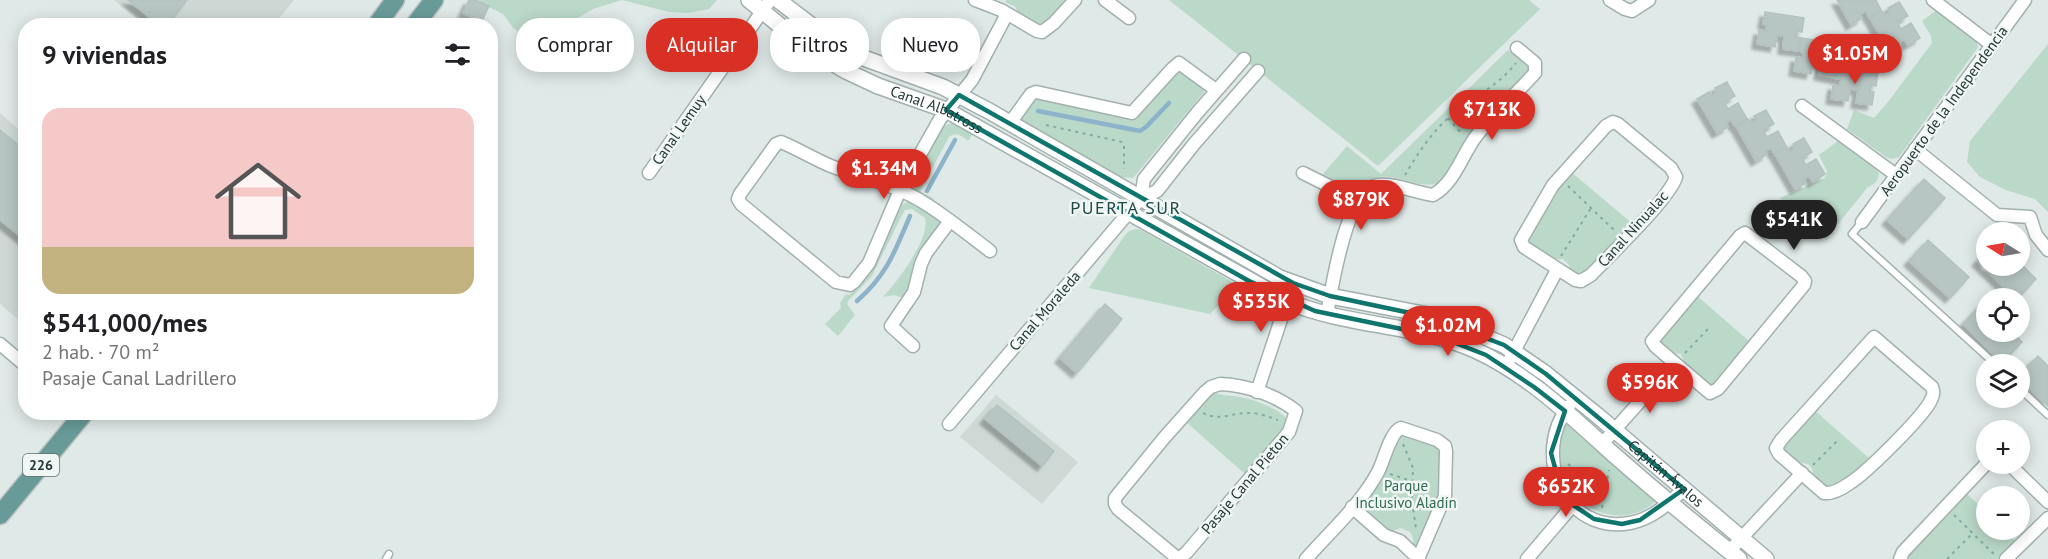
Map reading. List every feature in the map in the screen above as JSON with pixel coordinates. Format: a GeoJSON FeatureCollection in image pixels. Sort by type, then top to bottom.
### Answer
{"type":"FeatureCollection","features":[{"type":"Feature","properties":{"kind":"main road"},"geometry":{"type":"LineString","coordinates":[[420,18],[434,0]]}},
{"type":"Feature","properties":{"kind":"main road"},"geometry":{"type":"LineString","coordinates":[[381,18],[390,2]]}},
{"type":"Feature","properties":{"kind":"main road","name":"226"},"geometry":{"type":"LineString","coordinates":[[0,515],[77,420]]}},
{"type":"Feature","properties":{"kind":"street","name":"Canal Albatross"},"geometry":{"type":"LineString","coordinates":[[749,0],[766,6],[802,44],[846,71],[878,86],[946,110],[1129,213]]}},
{"type":"Feature","properties":{"kind":"street","name":"Canal Albatross"},"geometry":{"type":"LineString","coordinates":[[778,0],[812,27],[851,52],[960,95],[1142,198]]}},
{"type":"Feature","properties":{"kind":"street"},"geometry":{"type":"LineString","coordinates":[[975,0],[995,3],[1008,14],[1042,32],[1054,23],[1075,0]]}},
{"type":"Feature","properties":{"kind":"street"},"geometry":{"type":"LineString","coordinates":[[1106,0],[1129,18]]}},
{"type":"Feature","properties":{"kind":"street"},"geometry":{"type":"LineString","coordinates":[[1610,0],[1632,11],[1649,0]]}},
{"type":"Feature","properties":{"kind":"street"},"geometry":{"type":"LineString","coordinates":[[1933,0],[1992,45]]}},
{"type":"Feature","properties":{"kind":"street","name":"Aeropuerto de la Independencia"},"geometry":{"type":"LineString","coordinates":[[1862,222],[2025,0]]}},
{"type":"Feature","properties":{"kind":"street","name":"Canal Lemuy"},"geometry":{"type":"LineString","coordinates":[[649,173],[766,6]]}},
{"type":"Feature","properties":{"kind":"street"},"geometry":{"type":"LineString","coordinates":[[990,251],[926,204],[900,190],[828,165],[778,142],[738,199],[741,204],[836,282],[850,285],[868,263],[900,190],[939,119],[972,80],[1008,14]]}},
{"type":"Feature","properties":{"kind":"street"},"geometry":{"type":"LineString","coordinates":[[1327,314],[1346,229],[1359,201],[1373,186],[1383,185],[1433,195],[1437,193],[1488,122],[1536,72],[1535,63],[1520,50]]}},
{"type":"Feature","properties":{"kind":"street","name":"Canal Moraleda"},"geometry":{"type":"LineString","coordinates":[[1142,198],[1144,179],[1244,59]]}},
{"type":"Feature","properties":{"kind":"street"},"geometry":{"type":"LineString","coordinates":[[1010,123],[1031,94],[1036,92],[1132,113],[1179,63],[1216,90]]}},
{"type":"Feature","properties":{"kind":"street","name":"Canal Moraleda"},"geometry":{"type":"LineString","coordinates":[[949,424],[1142,198],[1157,191],[1194,144],[1258,71]]}},
{"type":"Feature","properties":{"kind":"street"},"geometry":{"type":"LineString","coordinates":[[1802,106],[1896,175]]}},
{"type":"Feature","properties":{"kind":"street","name":"Canal Ninualac"},"geometry":{"type":"LineString","coordinates":[[1613,122],[1671,168],[1676,177],[1675,182],[1625,240],[1581,282],[1555,269],[1524,248],[1521,240],[1547,193],[1606,126],[1613,122]]}},
{"type":"Feature","properties":{"kind":"street"},"geometry":{"type":"LineString","coordinates":[[1916,149],[1996,215],[2030,216],[2036,235],[2048,250]]}},
{"type":"Feature","properties":{"kind":"street"},"geometry":{"type":"LineString","coordinates":[[1303,173],[1359,201]]}},
{"type":"Feature","properties":{"kind":"street","name":"Capitán Ávalos"},"geometry":{"type":"LineString","coordinates":[[1142,198],[1258,267],[1293,283],[1330,296],[1434,318],[1470,330],[1514,352],[1615,430],[1766,559]]}},
{"type":"Feature","properties":{"kind":"street","name":"Capitán Ávalos"},"geometry":{"type":"LineString","coordinates":[[1129,213],[1287,301],[1327,314],[1418,330],[1486,355],[1506,367],[1564,411],[1669,503],[1734,555]]}},
{"type":"Feature","properties":{"kind":"street"},"geometry":{"type":"LineString","coordinates":[[913,346],[891,326],[914,292],[926,253],[950,221]]}},
{"type":"Feature","properties":{"kind":"street"},"geometry":{"type":"LineString","coordinates":[[1742,234],[1751,236],[1804,278],[1802,289],[1714,392],[1706,391],[1674,363],[1653,344],[1653,338],[1742,234]]}},
{"type":"Feature","properties":{"kind":"street"},"geometry":{"type":"LineString","coordinates":[[1506,367],[1555,269]]}},
{"type":"Feature","properties":{"kind":"street"},"geometry":{"type":"LineString","coordinates":[[1257,392],[1293,283]]}},
{"type":"Feature","properties":{"kind":"street"},"geometry":{"type":"LineString","coordinates":[[1876,338],[1932,387],[1934,392],[1932,399],[1917,418],[1850,483],[1827,494],[1803,474],[1779,454],[1777,446],[1871,339],[1876,338]]}},
{"type":"Feature","properties":{"kind":"street"},"geometry":{"type":"LineString","coordinates":[[0,344],[18,359]]}},
{"type":"Feature","properties":{"kind":"street"},"geometry":{"type":"LineString","coordinates":[[1602,444],[1674,363]]}},
{"type":"Feature","properties":{"kind":"street","name":"Pasaje Canal Pieton"},"geometry":{"type":"LineString","coordinates":[[1215,385],[1230,385],[1257,392],[1288,405],[1296,411],[1289,432],[1184,556],[1180,558],[1172,555],[1118,509],[1115,498],[1121,488],[1208,390],[1215,385]]}},
{"type":"Feature","properties":{"kind":"street"},"geometry":{"type":"LineString","coordinates":[[1575,398],[1564,411],[1555,431],[1552,451],[1555,476],[1573,505],[1600,521],[1622,524],[1652,515],[1684,489]]}},
{"type":"Feature","properties":{"kind":"street"},"geometry":{"type":"LineString","coordinates":[[1306,559],[1352,507],[1378,471],[1395,431],[1399,428],[1406,428],[1437,440],[1445,446],[1446,492],[1419,559],[1400,541],[1384,535],[1352,507]]}},
{"type":"Feature","properties":{"kind":"street"},"geometry":{"type":"LineString","coordinates":[[1734,555],[1741,538],[1803,474]]}},
{"type":"Feature","properties":{"kind":"street"},"geometry":{"type":"LineString","coordinates":[[1900,559],[1903,552],[1976,474]]}},
{"type":"Feature","properties":{"kind":"street"},"geometry":{"type":"LineString","coordinates":[[2019,474],[2048,502]]}},
{"type":"Feature","properties":{"kind":"street"},"geometry":{"type":"LineString","coordinates":[[1527,559],[1573,505]]}},
{"type":"Feature","properties":{"kind":"street"},"geometry":{"type":"LineString","coordinates":[[2006,559],[2048,518]]}},
{"type":"Feature","properties":{"kind":"lane"},"geometry":{"type":"LineString","coordinates":[[1862,222],[1852,234],[1984,354]]}},
{"type":"Feature","properties":{"kind":"lane"},"geometry":{"type":"LineString","coordinates":[[2030,399],[2048,416]]}},
{"type":"Feature","properties":{"kind":"path"},"geometry":{"type":"LineString","coordinates":[[1397,188],[1415,158],[1448,118],[1505,75],[1520,50]]}},
{"type":"Feature","properties":{"kind":"path"},"geometry":{"type":"LineString","coordinates":[[1448,118],[1471,144]]}},
{"type":"Feature","properties":{"kind":"path"},"geometry":{"type":"LineString","coordinates":[[1037,123],[1122,142],[1124,169]]}},
{"type":"Feature","properties":{"kind":"path"},"geometry":{"type":"LineString","coordinates":[[1559,178],[1625,240]]}},
{"type":"Feature","properties":{"kind":"path"},"geometry":{"type":"LineString","coordinates":[[1555,269],[1591,208]]}},
{"type":"Feature","properties":{"kind":"path"},"geometry":{"type":"LineString","coordinates":[[1674,363],[1708,329]]}},
{"type":"Feature","properties":{"kind":"path"},"geometry":{"type":"LineString","coordinates":[[1194,405],[1210,416],[1225,417],[1250,412],[1293,423]]}},
{"type":"Feature","properties":{"kind":"path"},"geometry":{"type":"LineString","coordinates":[[1395,431],[1412,463],[1412,500],[1417,533]]}},
{"type":"Feature","properties":{"kind":"path"},"geometry":{"type":"LineString","coordinates":[[1803,474],[1839,439]]}},
{"type":"Feature","properties":{"kind":"path"},"geometry":{"type":"LineString","coordinates":[[1552,451],[1605,494]]}},
{"type":"Feature","properties":{"kind":"path"},"geometry":{"type":"LineString","coordinates":[[1600,521],[1610,464]]}},
{"type":"Feature","properties":{"kind":"path"},"geometry":{"type":"LineString","coordinates":[[1378,471],[1446,492]]}},
{"type":"Feature","properties":{"kind":"path"},"geometry":{"type":"LineString","coordinates":[[1945,507],[1999,559]]}},
{"type":"Feature","properties":{"kind":"path"},"geometry":{"type":"LineString","coordinates":[[1947,559],[1973,533]]}},
{"type":"Feature","properties":{"kind":"highlighted area"},"geometry":{"type":"Polygon","coordinates":[[[959,95],[1293,283],[1330,296],[1434,318],[1504,345],[1546,374],[1684,489],[1640,520],[1622,524],[1594,519],[1573,505],[1560,486],[1551,453],[1565,411],[1534,387],[1486,355],[1440,337],[1315,311],[1249,281],[946,110],[959,95]]]}},
{"type":"Feature","properties":{"kind":"shaded area"},"geometry":{"type":"Polygon","coordinates":[[[114,0],[294,0],[279,18],[136,18],[114,0]]]}},
{"type":"Feature","properties":{"kind":"shaded area"},"geometry":{"type":"Polygon","coordinates":[[[0,113],[18,129],[18,319],[0,304],[0,113]]]}},
{"type":"Feature","properties":{"kind":"shaded area"},"geometry":{"type":"Polygon","coordinates":[[[996,395],[1078,462],[1042,504],[960,437],[996,395]]]}},
{"type":"Feature","properties":{"kind":"green space"},"geometry":{"type":"Polygon","coordinates":[[[474,0],[622,0],[593,9],[578,18],[516,18],[516,30],[503,14],[474,0]]]}},
{"type":"Feature","properties":{"kind":"green space"},"geometry":{"type":"Polygon","coordinates":[[[622,0],[717,0],[709,9],[688,13],[669,12],[622,0]]]}},
{"type":"Feature","properties":{"kind":"green space"},"geometry":{"type":"Polygon","coordinates":[[[1006,0],[1070,0],[1052,21],[1038,27],[1018,14],[1015,6],[1006,3],[1006,0]]]}},
{"type":"Feature","properties":{"kind":"green space"},"geometry":{"type":"Polygon","coordinates":[[[1169,0],[1529,0],[1540,9],[1378,166],[1169,0]]]}},
{"type":"Feature","properties":{"kind":"green space"},"geometry":{"type":"Polygon","coordinates":[[[1937,10],[1973,37],[1978,47],[1899,157],[1892,159],[1847,129],[1854,110],[1874,118],[1888,102],[1932,43],[1931,36],[1922,21],[1937,10]]]}},
{"type":"Feature","properties":{"kind":"green space"},"geometry":{"type":"Polygon","coordinates":[[[2048,44],[2048,212],[2035,199],[2006,190],[1980,177],[1967,162],[1970,141],[2048,44]]]}},
{"type":"Feature","properties":{"kind":"green space"},"geometry":{"type":"Polygon","coordinates":[[[1508,50],[1526,61],[1530,72],[1439,183],[1430,185],[1382,176],[1368,180],[1354,191],[1322,179],[1323,174],[1347,146],[1381,174],[1508,50]]]}},
{"type":"Feature","properties":{"kind":"green space"},"geometry":{"type":"Polygon","coordinates":[[[1179,69],[1201,84],[1204,92],[1133,178],[1121,177],[1020,119],[1034,96],[1124,116],[1179,69]]]}},
{"type":"Feature","properties":{"kind":"green space"},"geometry":{"type":"Polygon","coordinates":[[[952,123],[973,133],[968,141],[957,134],[949,137],[920,191],[934,199],[932,202],[915,192],[914,180],[939,130],[952,123]]]}},
{"type":"Feature","properties":{"kind":"green space"},"geometry":{"type":"Polygon","coordinates":[[[1838,141],[1879,173],[1878,179],[1867,188],[1826,239],[1780,198],[1825,178],[1827,171],[1819,155],[1838,141]]]}},
{"type":"Feature","properties":{"kind":"green space"},"geometry":{"type":"Polygon","coordinates":[[[1571,172],[1633,224],[1592,266],[1578,275],[1571,272],[1569,265],[1563,259],[1552,259],[1529,245],[1527,236],[1537,216],[1571,172]]]}},
{"type":"Feature","properties":{"kind":"green space"},"geometry":{"type":"Polygon","coordinates":[[[910,201],[940,221],[940,228],[904,298],[894,295],[883,297],[912,259],[923,237],[925,218],[912,209],[905,210],[902,215],[872,276],[848,301],[847,304],[855,315],[838,336],[825,324],[841,308],[840,303],[846,294],[849,295],[859,285],[903,204],[910,201]]]}},
{"type":"Feature","properties":{"kind":"green space"},"geometry":{"type":"Polygon","coordinates":[[[1136,229],[1238,285],[1210,314],[1089,288],[1125,235],[1136,229]]]}},
{"type":"Feature","properties":{"kind":"green space"},"geometry":{"type":"Polygon","coordinates":[[[1695,294],[1750,342],[1712,386],[1709,386],[1685,364],[1681,354],[1669,352],[1659,345],[1658,339],[1695,294]]]}},
{"type":"Feature","properties":{"kind":"green space"},"geometry":{"type":"Polygon","coordinates":[[[1211,391],[1260,402],[1273,408],[1290,421],[1246,475],[1185,421],[1211,391]]]}},
{"type":"Feature","properties":{"kind":"green space"},"geometry":{"type":"Polygon","coordinates":[[[1814,410],[1870,459],[1849,479],[1828,489],[1814,477],[1812,468],[1808,464],[1797,462],[1782,452],[1782,445],[1814,410]]]}},
{"type":"Feature","properties":{"kind":"green space"},"geometry":{"type":"Polygon","coordinates":[[[1566,422],[1656,501],[1641,511],[1613,515],[1596,511],[1572,494],[1561,468],[1561,438],[1566,422]]]}},
{"type":"Feature","properties":{"kind":"green space","name":"Parque Inclusivo Aladín"},"geometry":{"type":"Polygon","coordinates":[[[1400,434],[1434,444],[1443,466],[1435,506],[1420,542],[1413,547],[1410,532],[1400,528],[1391,532],[1386,530],[1360,507],[1400,434]]]}},
{"type":"Feature","properties":{"kind":"green space"},"geometry":{"type":"Polygon","coordinates":[[[1966,493],[1976,502],[1976,540],[2014,540],[2017,543],[2000,559],[1907,559],[1907,555],[1966,493]]]}},
{"type":"Feature","properties":{"kind":"building"},"geometry":{"type":"Polygon","coordinates":[[[128,0],[187,0],[173,18],[150,18],[128,0]]]}},
{"type":"Feature","properties":{"kind":"building"},"geometry":{"type":"Polygon","coordinates":[[[469,0],[489,6],[483,18],[475,18],[463,13],[469,0]]]}},
{"type":"Feature","properties":{"kind":"building"},"geometry":{"type":"Polygon","coordinates":[[[1837,0],[1876,0],[1881,10],[1869,17],[1866,11],[1860,14],[1862,18],[1851,25],[1837,0]]]}},
{"type":"Feature","properties":{"kind":"building"},"geometry":{"type":"Polygon","coordinates":[[[1899,2],[1908,16],[1897,22],[1901,29],[1911,23],[1920,38],[1908,45],[1904,39],[1899,43],[1901,46],[1890,53],[1870,18],[1882,11],[1885,15],[1890,12],[1888,8],[1899,2]]]}},
{"type":"Feature","properties":{"kind":"building"},"geometry":{"type":"Polygon","coordinates":[[[1765,12],[1804,18],[1802,32],[1797,31],[1796,37],[1801,38],[1799,51],[1783,49],[1784,36],[1777,35],[1775,47],[1757,44],[1759,30],[1766,31],[1767,25],[1763,24],[1765,12]]]}},
{"type":"Feature","properties":{"kind":"building"},"geometry":{"type":"Polygon","coordinates":[[[1801,38],[1840,44],[1838,58],[1834,57],[1833,64],[1837,65],[1835,78],[1819,75],[1821,63],[1813,62],[1811,74],[1794,71],[1796,57],[1803,58],[1803,52],[1799,51],[1801,38]]]}},
{"type":"Feature","properties":{"kind":"building"},"geometry":{"type":"Polygon","coordinates":[[[1838,66],[1878,72],[1876,86],[1871,85],[1870,92],[1874,92],[1872,105],[1856,103],[1858,90],[1850,89],[1848,101],[1831,99],[1833,85],[1840,86],[1841,79],[1836,79],[1838,66]]]}},
{"type":"Feature","properties":{"kind":"building"},"geometry":{"type":"Polygon","coordinates":[[[1727,82],[1735,96],[1724,102],[1728,109],[1738,103],[1747,119],[1735,126],[1731,120],[1726,123],[1728,127],[1717,133],[1697,99],[1709,92],[1712,96],[1717,92],[1715,88],[1727,82]]]}},
{"type":"Feature","properties":{"kind":"building"},"geometry":{"type":"Polygon","coordinates":[[[1766,110],[1774,124],[1763,130],[1767,137],[1778,131],[1786,146],[1774,153],[1771,148],[1765,151],[1767,154],[1756,161],[1736,126],[1748,119],[1751,123],[1757,120],[1754,116],[1766,110]]]}},
{"type":"Feature","properties":{"kind":"building"},"geometry":{"type":"Polygon","coordinates":[[[0,130],[18,145],[18,235],[0,220],[0,130]]]}},
{"type":"Feature","properties":{"kind":"building"},"geometry":{"type":"Polygon","coordinates":[[[1804,138],[1812,152],[1802,158],[1806,165],[1816,159],[1825,174],[1813,182],[1809,176],[1804,179],[1806,183],[1795,189],[1775,154],[1787,147],[1789,152],[1795,148],[1793,144],[1804,138]]]}},
{"type":"Feature","properties":{"kind":"building"},"geometry":{"type":"Polygon","coordinates":[[[1924,179],[1945,198],[1908,239],[1887,220],[1924,179]]]}},
{"type":"Feature","properties":{"kind":"building"},"geometry":{"type":"Polygon","coordinates":[[[1928,240],[1969,277],[1950,298],[1909,261],[1928,240]]]}},
{"type":"Feature","properties":{"kind":"building"},"geometry":{"type":"Polygon","coordinates":[[[2030,273],[2036,279],[2027,288],[2005,288],[1992,276],[2030,276],[2030,273]]]}},
{"type":"Feature","properties":{"kind":"building"},"geometry":{"type":"Polygon","coordinates":[[[1105,304],[1122,319],[1077,373],[1060,358],[1105,304]]]}},
{"type":"Feature","properties":{"kind":"building"},"geometry":{"type":"Polygon","coordinates":[[[1976,310],[1976,337],[1963,324],[1976,310]]]}},
{"type":"Feature","properties":{"kind":"building"},"geometry":{"type":"Polygon","coordinates":[[[1981,342],[2022,342],[2011,354],[1993,354],[1981,342]]]}},
{"type":"Feature","properties":{"kind":"building"},"geometry":{"type":"Polygon","coordinates":[[[2038,356],[2048,366],[2048,406],[2030,389],[2030,364],[2038,356]]]}},
{"type":"Feature","properties":{"kind":"building"},"geometry":{"type":"Polygon","coordinates":[[[997,405],[1054,451],[1042,466],[985,419],[997,405]]]}},
{"type":"Feature","properties":{"kind":"waterway"},"geometry":{"type":"LineString","coordinates":[[1038,111],[1140,131],[1169,103]]}},
{"type":"Feature","properties":{"kind":"waterway"},"geometry":{"type":"LineString","coordinates":[[927,191],[955,140]]}},
{"type":"Feature","properties":{"kind":"waterway"},"geometry":{"type":"LineString","coordinates":[[857,301],[883,272],[910,216]]}},
{"type":"Feature","properties":{"kind":"district","name":"PUERTA SUR"},"geometry":{"type":"Point","coordinates":[1126,208]}}]}
